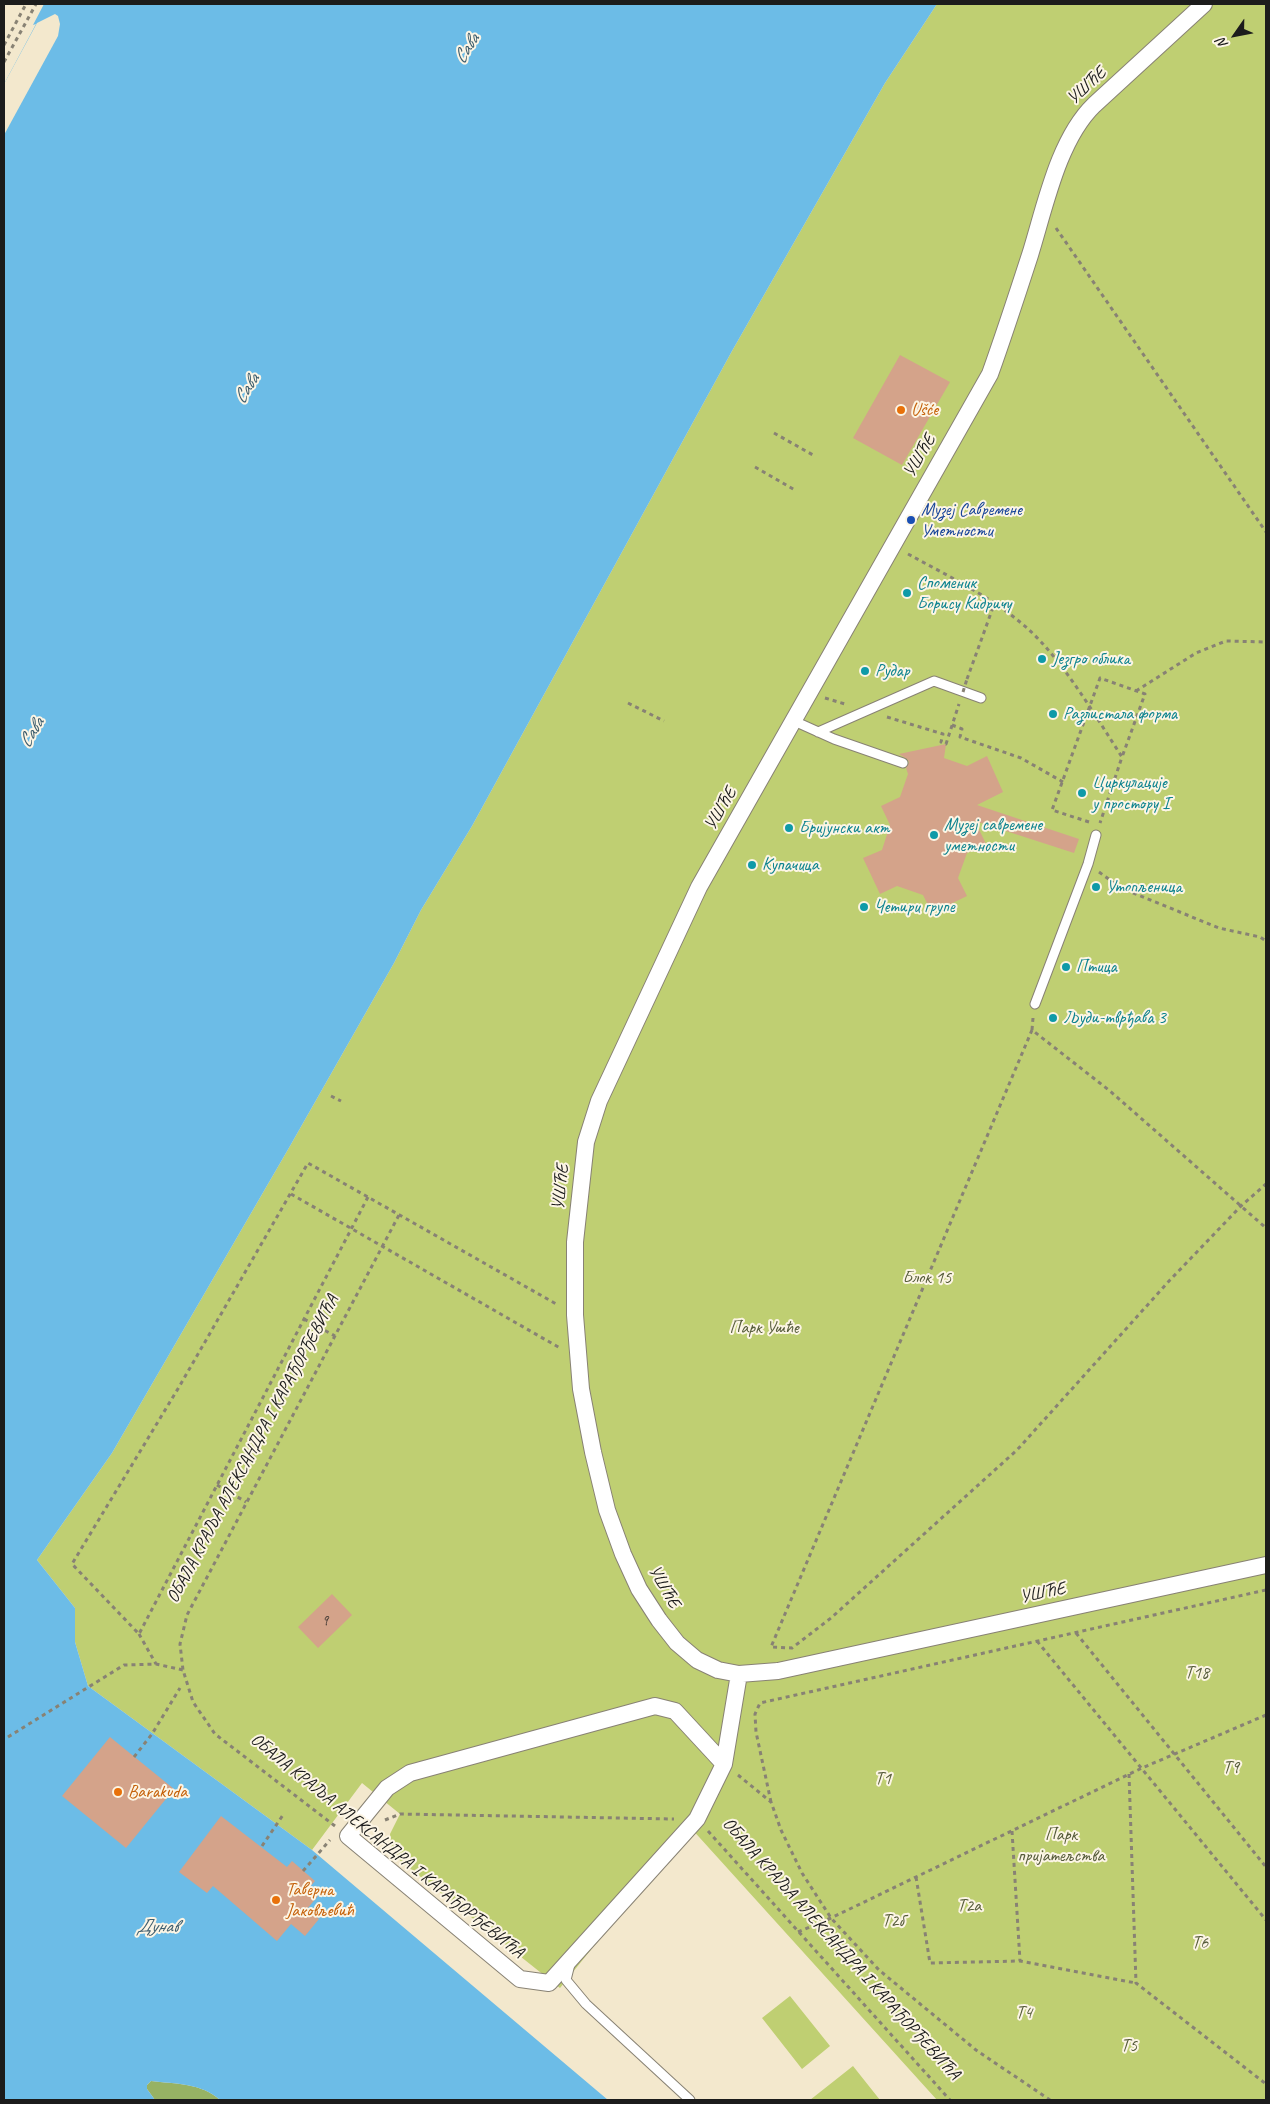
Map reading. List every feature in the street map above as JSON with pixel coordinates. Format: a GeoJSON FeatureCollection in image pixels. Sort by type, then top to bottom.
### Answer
{"type":"FeatureCollection","features":[{"type":"Feature","properties":{"kind":"street","name":"УШЋЕ"},"geometry":{"type":"LineString","coordinates":[[1204,4],[1077,122],[1057,168],[990,374],[699,887],[598,1101],[587,1139],[575,1242],[576,1315],[581,1389],[593,1452],[607,1510],[623,1554],[639,1589],[677,1643],[697,1660],[718,1670],[739,1674],[778,1671],[1266,1565]]}},
{"type":"Feature","properties":{"kind":"street"},"geometry":{"type":"LineString","coordinates":[[697,1819],[724,1764],[739,1674]]}},
{"type":"Feature","properties":{"kind":"street"},"geometry":{"type":"LineString","coordinates":[[343,1832],[387,1788],[410,1773],[655,1706],[675,1711],[724,1764]]}},
{"type":"Feature","properties":{"kind":"street","name":"ОБАЛА КРАЉА АЛЕКСАНДРА I КАРАЂОРЂЕВИЋА"},"geometry":{"type":"LineString","coordinates":[[343,1832],[520,1979],[549,1984],[697,1819]]}},
{"type":"Feature","properties":{"kind":"lane"},"geometry":{"type":"LineString","coordinates":[[818,732],[934,681],[981,698]]}},
{"type":"Feature","properties":{"kind":"lane"},"geometry":{"type":"LineString","coordinates":[[794,721],[818,732],[903,763]]}},
{"type":"Feature","properties":{"kind":"lane"},"geometry":{"type":"LineString","coordinates":[[1035,1004],[1088,864],[1096,835]]}},
{"type":"Feature","properties":{"kind":"lane"},"geometry":{"type":"LineString","coordinates":[[571,1959],[566,1980],[573,1990],[690,2100]]}},
{"type":"Feature","properties":{"kind":"path"},"geometry":{"type":"LineString","coordinates":[[4,45],[26,4]]}},
{"type":"Feature","properties":{"kind":"path"},"geometry":{"type":"LineString","coordinates":[[4,62],[36,4]]}},
{"type":"Feature","properties":{"kind":"path"},"geometry":{"type":"LineString","coordinates":[[1044,211],[1266,532]]}},
{"type":"Feature","properties":{"kind":"path"},"geometry":{"type":"LineString","coordinates":[[774,433],[813,455]]}},
{"type":"Feature","properties":{"kind":"path"},"geometry":{"type":"LineString","coordinates":[[756,467],[795,490]]}},
{"type":"Feature","properties":{"kind":"path"},"geometry":{"type":"LineString","coordinates":[[892,545],[995,602],[1028,629],[1058,664],[1122,756]]}},
{"type":"Feature","properties":{"kind":"path"},"geometry":{"type":"LineString","coordinates":[[963,692],[995,602]]}},
{"type":"Feature","properties":{"kind":"path"},"geometry":{"type":"LineString","coordinates":[[1136,691],[1196,653],[1226,641],[1266,642]]}},
{"type":"Feature","properties":{"kind":"path"},"geometry":{"type":"LineString","coordinates":[[1096,835],[1145,694],[1100,678],[1052,810],[1099,826]]}},
{"type":"Feature","properties":{"kind":"path"},"geometry":{"type":"LineString","coordinates":[[943,734],[941,742],[946,744],[960,702]]}},
{"type":"Feature","properties":{"kind":"path"},"geometry":{"type":"LineString","coordinates":[[628,703],[664,721]]}},
{"type":"Feature","properties":{"kind":"path"},"geometry":{"type":"LineString","coordinates":[[952,727],[962,729],[960,737],[1021,758],[1063,782]]}},
{"type":"Feature","properties":{"kind":"path"},"geometry":{"type":"LineString","coordinates":[[1088,864],[1122,888],[1219,928],[1260,937],[1266,941]]}},
{"type":"Feature","properties":{"kind":"path"},"geometry":{"type":"LineString","coordinates":[[1035,1004],[1032,1030],[771,1647],[792,1648],[831,1618],[1017,1450],[1170,1280],[1241,1206],[1266,1184]]}},
{"type":"Feature","properties":{"kind":"path"},"geometry":{"type":"LineString","coordinates":[[1032,1030],[1110,1090],[1266,1228]]}},
{"type":"Feature","properties":{"kind":"path"},"geometry":{"type":"LineString","coordinates":[[331,1096],[341,1101]]}},
{"type":"Feature","properties":{"kind":"path"},"geometry":{"type":"LineString","coordinates":[[156,1664],[139,1634],[72,1564],[179,1387],[308,1162],[576,1315]]}},
{"type":"Feature","properties":{"kind":"path"},"geometry":{"type":"LineString","coordinates":[[291,1194],[578,1358]]}},
{"type":"Feature","properties":{"kind":"path","name":"ОБАЛА КРАЉА АЛЕКСАНДРА I КАРАЂОРЂЕВИЋА"},"geometry":{"type":"LineString","coordinates":[[139,1634],[368,1197]]}},
{"type":"Feature","properties":{"kind":"path","name":"ОБАЛА КРАЉА АЛЕКСАНДРА I КАРАЂОРЂЕВИЋА"},"geometry":{"type":"LineString","coordinates":[[343,1832],[215,1734],[193,1702],[183,1670],[180,1644],[188,1615],[399,1215]]}},
{"type":"Feature","properties":{"kind":"path"},"geometry":{"type":"LineString","coordinates":[[304,1319],[335,1336]]}},
{"type":"Feature","properties":{"kind":"path"},"geometry":{"type":"LineString","coordinates":[[216,1485],[246,1503]]}},
{"type":"Feature","properties":{"kind":"path"},"geometry":{"type":"LineString","coordinates":[[1050,2100],[976,2050],[879,1970],[831,1918],[802,1873],[781,1830],[771,1802],[756,1732],[755,1714],[760,1703],[1266,1590]]}},
{"type":"Feature","properties":{"kind":"path"},"geometry":{"type":"LineString","coordinates":[[1075,1632],[1266,1867]]}},
{"type":"Feature","properties":{"kind":"path"},"geometry":{"type":"LineString","coordinates":[[1037,1640],[1266,1920]]}},
{"type":"Feature","properties":{"kind":"path"},"geometry":{"type":"LineString","coordinates":[[8,1737],[124,1664],[156,1664],[183,1670]]}},
{"type":"Feature","properties":{"kind":"path"},"geometry":{"type":"LineString","coordinates":[[134,1757],[152,1734],[180,1688]]}},
{"type":"Feature","properties":{"kind":"path"},"geometry":{"type":"LineString","coordinates":[[798,1932],[831,1918],[1129,1774],[1266,1715]]}},
{"type":"Feature","properties":{"kind":"path"},"geometry":{"type":"LineString","coordinates":[[724,1764],[771,1802]]}},
{"type":"Feature","properties":{"kind":"path"},"geometry":{"type":"LineString","coordinates":[[1129,1774],[1136,1983]]}},
{"type":"Feature","properties":{"kind":"path"},"geometry":{"type":"LineString","coordinates":[[383,1821],[400,1814],[697,1819]]}},
{"type":"Feature","properties":{"kind":"path"},"geometry":{"type":"LineString","coordinates":[[262,1846],[283,1815]]}},
{"type":"Feature","properties":{"kind":"path","name":"ОБАЛА КРАЉА АЛЕКСАНДРА I КАРАЂОРЂЕВИЋА"},"geometry":{"type":"LineString","coordinates":[[697,1819],[950,2100]]}},
{"type":"Feature","properties":{"kind":"path"},"geometry":{"type":"LineString","coordinates":[[1012,1830],[1020,1961]]}},
{"type":"Feature","properties":{"kind":"path"},"geometry":{"type":"LineString","coordinates":[[303,1871],[343,1832]]}},
{"type":"Feature","properties":{"kind":"path"},"geometry":{"type":"LineString","coordinates":[[916,1877],[930,1963],[1020,1961],[1136,1983],[1266,2084]]}},
{"type":"Feature","properties":{"kind":"green space","name":"Парк Ушће"},"geometry":{"type":"Polygon","coordinates":[[[937,4],[1266,4],[1266,2100],[937,2100],[690,1827],[560,1988],[392,1854],[390,1834],[400,1814],[362,1783],[312,1850],[88,1686],[75,1642],[75,1608],[37,1560],[112,1453],[290,1146],[394,963],[421,910],[472,826],[732,351],[885,83],[937,4]]]}},
{"type":"Feature","properties":{"kind":"green space"},"geometry":{"type":"Polygon","coordinates":[[[790,1996],[830,2046],[802,2069],[762,2018],[790,1996]]]}},
{"type":"Feature","properties":{"kind":"green space"},"geometry":{"type":"Polygon","coordinates":[[[853,2066],[880,2100],[810,2100],[853,2066]]]}},
{"type":"Feature","properties":{"kind":"green space"},"geometry":{"type":"Polygon","coordinates":[[[151,2081],[197,2087],[213,2094],[220,2100],[155,2100],[147,2089],[147,2085],[151,2081]]]}},
{"type":"Feature","properties":{"kind":"water"},"geometry":{"type":"Polygon","coordinates":[[[44,4],[937,4],[885,83],[732,351],[472,826],[421,910],[394,963],[290,1146],[112,1453],[37,1560],[75,1608],[75,1642],[88,1686],[312,1850],[608,2100],[220,2100],[213,2094],[197,2087],[151,2081],[147,2085],[147,2089],[155,2100],[4,2100],[4,84],[36,24],[33,25],[44,4]]]}},
{"type":"Feature","properties":{"kind":"pier"},"geometry":{"type":"Polygon","coordinates":[[[55,14],[58,16],[60,24],[58,36],[4,135],[4,84],[37,23],[55,14]]]}},
{"type":"Feature","properties":{"kind":"building","name":"Ušće"},"geometry":{"type":"Polygon","coordinates":[[[900,355],[950,382],[902,465],[853,438],[900,355]]]}},
{"type":"Feature","properties":{"kind":"building","name":"Музеј савремене уметности"},"geometry":{"type":"Polygon","coordinates":[[[946,744],[944,758],[967,766],[987,756],[1003,792],[977,805],[1079,839],[1074,853],[975,821],[986,844],[967,853],[958,878],[967,896],[932,913],[923,895],[897,886],[880,894],[863,858],[882,850],[890,825],[881,806],[900,797],[908,774],[906,768],[909,762],[899,754],[946,744]]]}},
{"type":"Feature","properties":{"kind":"building"},"geometry":{"type":"Polygon","coordinates":[[[332,1594],[352,1615],[318,1648],[298,1627],[332,1594]]]}},
{"type":"Feature","properties":{"kind":"building","name":"Barakuda"},"geometry":{"type":"Polygon","coordinates":[[[110,1737],[174,1789],[126,1848],[62,1796],[110,1737]]]}},
{"type":"Feature","properties":{"kind":"building"},"geometry":{"type":"Polygon","coordinates":[[[221,1816],[287,1867],[292,1861],[315,1881],[309,1888],[318,1896],[307,1909],[319,1919],[305,1936],[291,1924],[277,1941],[213,1886],[207,1893],[179,1872],[221,1816]]]}},
{"type":"Feature","properties":{"kind":"place","name":"Ušće"},"geometry":{"type":"Point","coordinates":[901,410]}},
{"type":"Feature","properties":{"kind":"place","name":"Музеј Савремене Уметности"},"geometry":{"type":"Point","coordinates":[911,520]}},
{"type":"Feature","properties":{"kind":"place","name":"Споменик Борису Кидричу"},"geometry":{"type":"Point","coordinates":[907,593]}},
{"type":"Feature","properties":{"kind":"place","name":"Језгро облика"},"geometry":{"type":"Point","coordinates":[1042,659]}},
{"type":"Feature","properties":{"kind":"place","name":"Рудар"},"geometry":{"type":"Point","coordinates":[865,671]}},
{"type":"Feature","properties":{"kind":"place","name":"Разлистала форма"},"geometry":{"type":"Point","coordinates":[1053,714]}},
{"type":"Feature","properties":{"kind":"place","name":"Циркулације у простору I"},"geometry":{"type":"Point","coordinates":[1082,793]}},
{"type":"Feature","properties":{"kind":"place","name":"Бријунски акт"},"geometry":{"type":"Point","coordinates":[789,828]}},
{"type":"Feature","properties":{"kind":"place","name":"Музеј савремене уметности"},"geometry":{"type":"Point","coordinates":[934,835]}},
{"type":"Feature","properties":{"kind":"place","name":"Купачица"},"geometry":{"type":"Point","coordinates":[752,865]}},
{"type":"Feature","properties":{"kind":"place","name":"Утопљеница"},"geometry":{"type":"Point","coordinates":[1096,887]}},
{"type":"Feature","properties":{"kind":"place","name":"Четири групе"},"geometry":{"type":"Point","coordinates":[864,907]}},
{"type":"Feature","properties":{"kind":"place","name":"Птица"},"geometry":{"type":"Point","coordinates":[1066,967]}},
{"type":"Feature","properties":{"kind":"place","name":"Људи-тврђава 3"},"geometry":{"type":"Point","coordinates":[1053,1018]}},
{"type":"Feature","properties":{"kind":"place","name":"Barakuda"},"geometry":{"type":"Point","coordinates":[118,1792]}},
{"type":"Feature","properties":{"kind":"place","name":"Таверна Јаковљевић"},"geometry":{"type":"Point","coordinates":[276,1900]}},
{"type":"Feature","properties":{"kind":"water label","name":"Сава"},"geometry":{"type":"Point","coordinates":[467,49]}},
{"type":"Feature","properties":{"kind":"water label","name":"Сава"},"geometry":{"type":"Point","coordinates":[247,389]}},
{"type":"Feature","properties":{"kind":"water label","name":"Сава"},"geometry":{"type":"Point","coordinates":[32,733]}},
{"type":"Feature","properties":{"kind":"water label","name":"Дунав"},"geometry":{"type":"Point","coordinates":[157,1927]}},
{"type":"Feature","properties":{"kind":"park label","name":"Блок 15"},"geometry":{"type":"Point","coordinates":[927,1278]}},
{"type":"Feature","properties":{"kind":"park label","name":"Т18"},"geometry":{"type":"Point","coordinates":[1197,1673]}},
{"type":"Feature","properties":{"kind":"park label","name":"Т9"},"geometry":{"type":"Point","coordinates":[1231,1768]}},
{"type":"Feature","properties":{"kind":"park label","name":"Т1"},"geometry":{"type":"Point","coordinates":[883,1779]}},
{"type":"Feature","properties":{"kind":"park label","name":"Парк пријатељства"},"geometry":{"type":"Point","coordinates":[1061,1845]}},
{"type":"Feature","properties":{"kind":"park label","name":"Т2а"},"geometry":{"type":"Point","coordinates":[969,1906]}},
{"type":"Feature","properties":{"kind":"park label","name":"Т2б"},"geometry":{"type":"Point","coordinates":[893,1921]}},
{"type":"Feature","properties":{"kind":"park label","name":"Т6"},"geometry":{"type":"Point","coordinates":[1200,1943]}},
{"type":"Feature","properties":{"kind":"park label","name":"Т4"},"geometry":{"type":"Point","coordinates":[1024,2013]}},
{"type":"Feature","properties":{"kind":"park label","name":"Т5"},"geometry":{"type":"Point","coordinates":[1129,2046]}}]}
